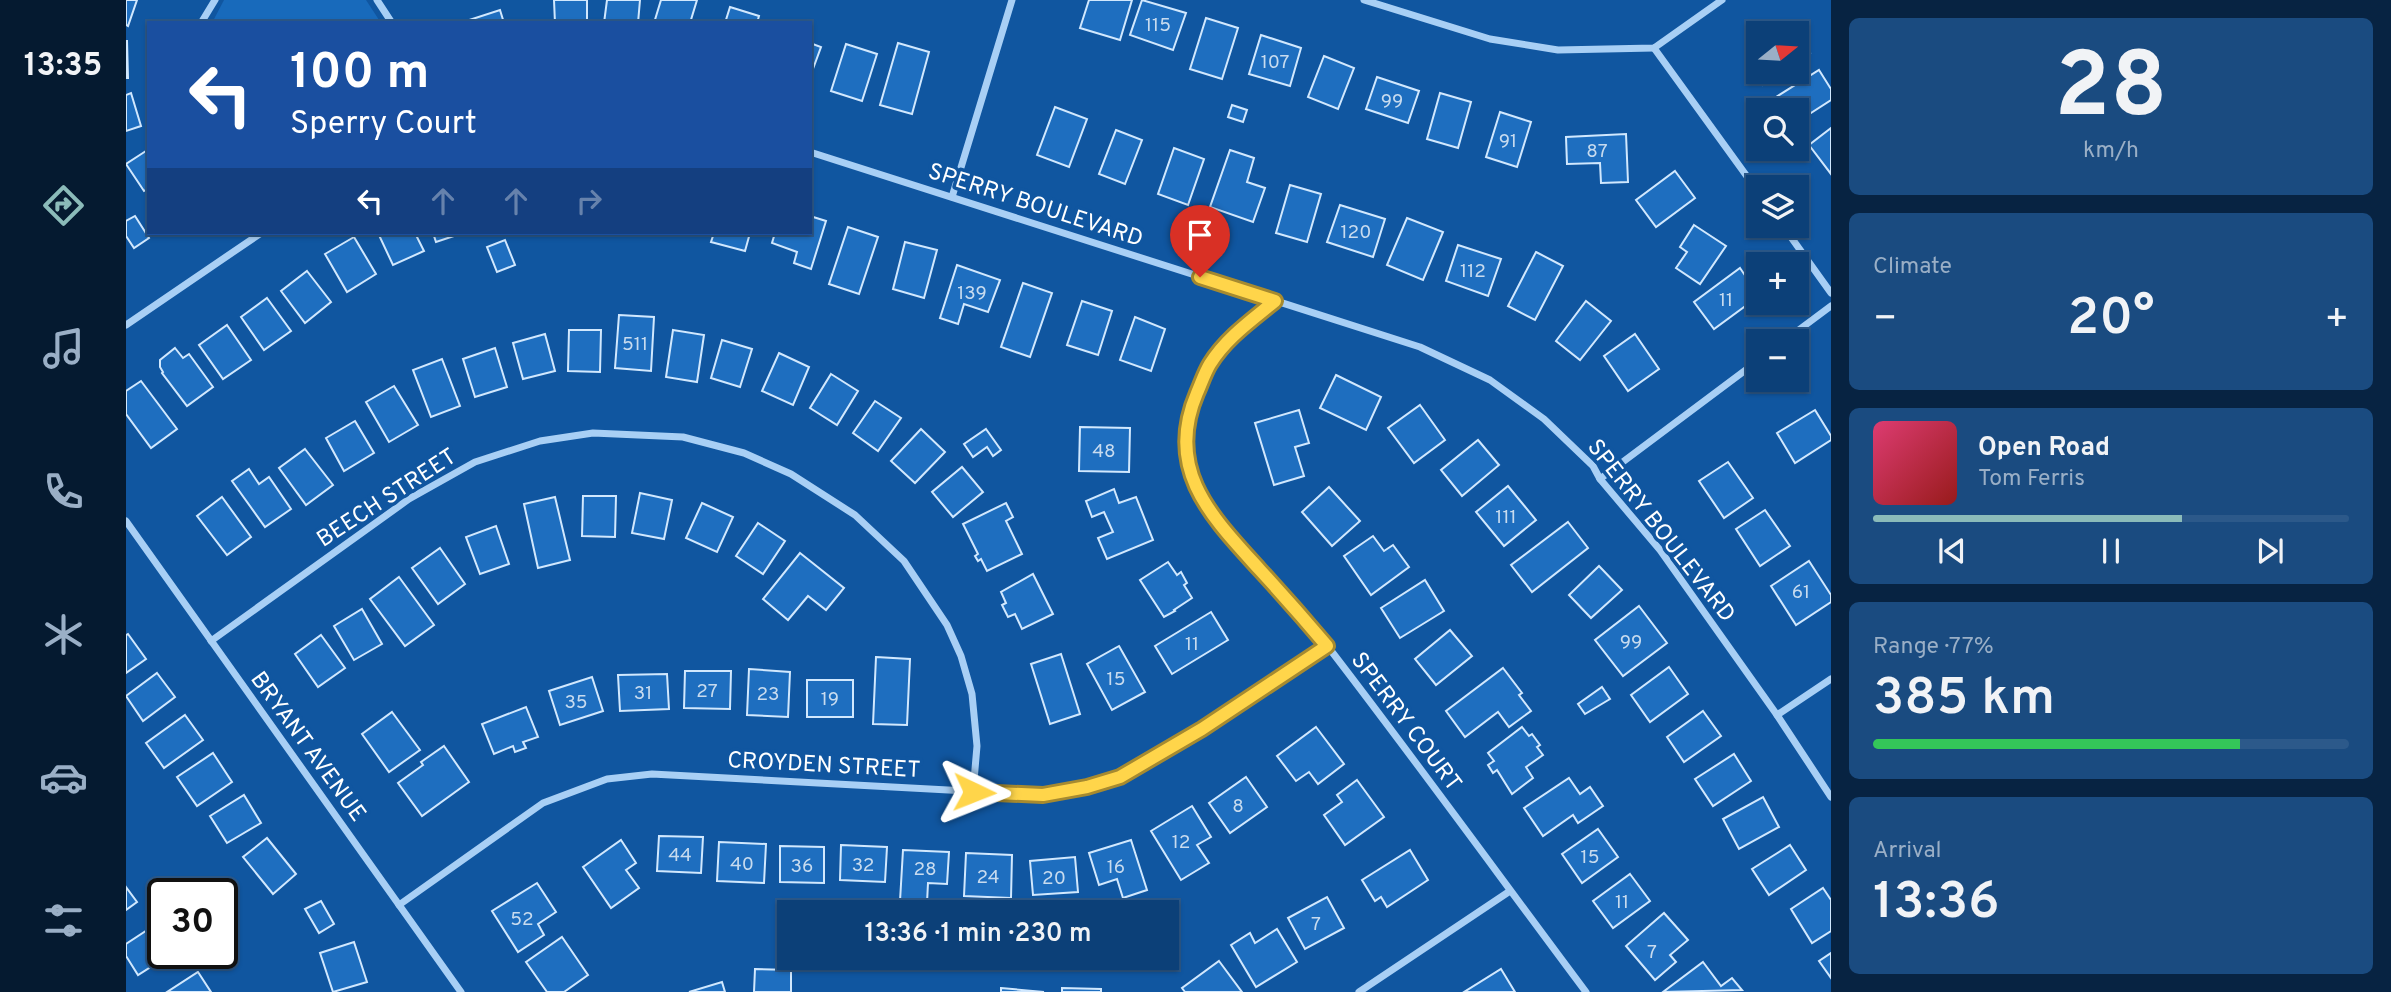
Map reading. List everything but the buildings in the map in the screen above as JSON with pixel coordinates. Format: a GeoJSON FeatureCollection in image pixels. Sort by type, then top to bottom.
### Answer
{"type":"FeatureCollection","features":[{"type":"Feature","properties":{"kind":"street"},"geometry":{"type":"LineString","coordinates":[[202,21],[215,0]]}},
{"type":"Feature","properties":{"kind":"street"},"geometry":{"type":"LineString","coordinates":[[377,0],[391,21]]}},
{"type":"Feature","properties":{"kind":"street"},"geometry":{"type":"LineString","coordinates":[[952,197],[1012,0]]}},
{"type":"Feature","properties":{"kind":"street"},"geometry":{"type":"LineString","coordinates":[[1364,0],[1490,39],[1558,50],[1654,48],[1722,0]]}},
{"type":"Feature","properties":{"kind":"street"},"geometry":{"type":"LineString","coordinates":[[1654,48],[1746,175]]}},
{"type":"Feature","properties":{"kind":"street","name":"SPERRY BOULEVARD"},"geometry":{"type":"LineString","coordinates":[[812,153],[1420,347],[1490,380],[1545,419],[1593,466],[1600,479],[1660,550],[1777,715],[1831,797]]}},
{"type":"Feature","properties":{"kind":"street"},"geometry":{"type":"LineString","coordinates":[[126,326],[258,235]]}},
{"type":"Feature","properties":{"kind":"street"},"geometry":{"type":"LineString","coordinates":[[1792,238],[1831,293]]}},
{"type":"Feature","properties":{"kind":"street","name":"SPERRY COURT"},"geometry":{"type":"LineString","coordinates":[[1275,301],[1235,334],[1210,364],[1191,407],[1186,440],[1190,472],[1196,491],[1215,520],[1327,646],[1586,992]]}},
{"type":"Feature","properties":{"kind":"street"},"geometry":{"type":"LineString","coordinates":[[1800,329],[1831,306]]}},
{"type":"Feature","properties":{"kind":"street"},"geometry":{"type":"LineString","coordinates":[[1600,479],[1746,370]]}},
{"type":"Feature","properties":{"kind":"street","name":"BEECH STREET"},"geometry":{"type":"LineString","coordinates":[[211,641],[409,499],[475,462],[540,441],[593,433],[683,437],[744,453],[791,474],[855,515],[904,561],[947,625],[961,656],[972,694],[977,746],[974,792]]}},
{"type":"Feature","properties":{"kind":"street","name":"BRYANT AVENUE"},"geometry":{"type":"LineString","coordinates":[[126,522],[461,992]]}},
{"type":"Feature","properties":{"kind":"street","name":"CROYDEN STREET"},"geometry":{"type":"LineString","coordinates":[[400,905],[543,803],[607,779],[652,774],[1043,795],[1087,787],[1120,777],[1202,729],[1327,646]]}},
{"type":"Feature","properties":{"kind":"street"},"geometry":{"type":"LineString","coordinates":[[1777,715],[1831,679]]}},
{"type":"Feature","properties":{"kind":"street"},"geometry":{"type":"LineString","coordinates":[[1359,992],[1510,891]]}},
{"type":"Feature","properties":{"kind":"shaded area"},"geometry":{"type":"Polygon","coordinates":[[[224,0],[366,0],[380,21],[213,21],[224,0]]]}},
{"type":"Feature","properties":{"kind":"route"},"geometry":{"type":"LineString","coordinates":[[974,792],[1043,795],[1087,787],[1120,777],[1202,729],[1327,646],[1215,520],[1196,491],[1190,472],[1186,440],[1191,407],[1210,364],[1235,334],[1275,301],[1200,277]]}}]}
